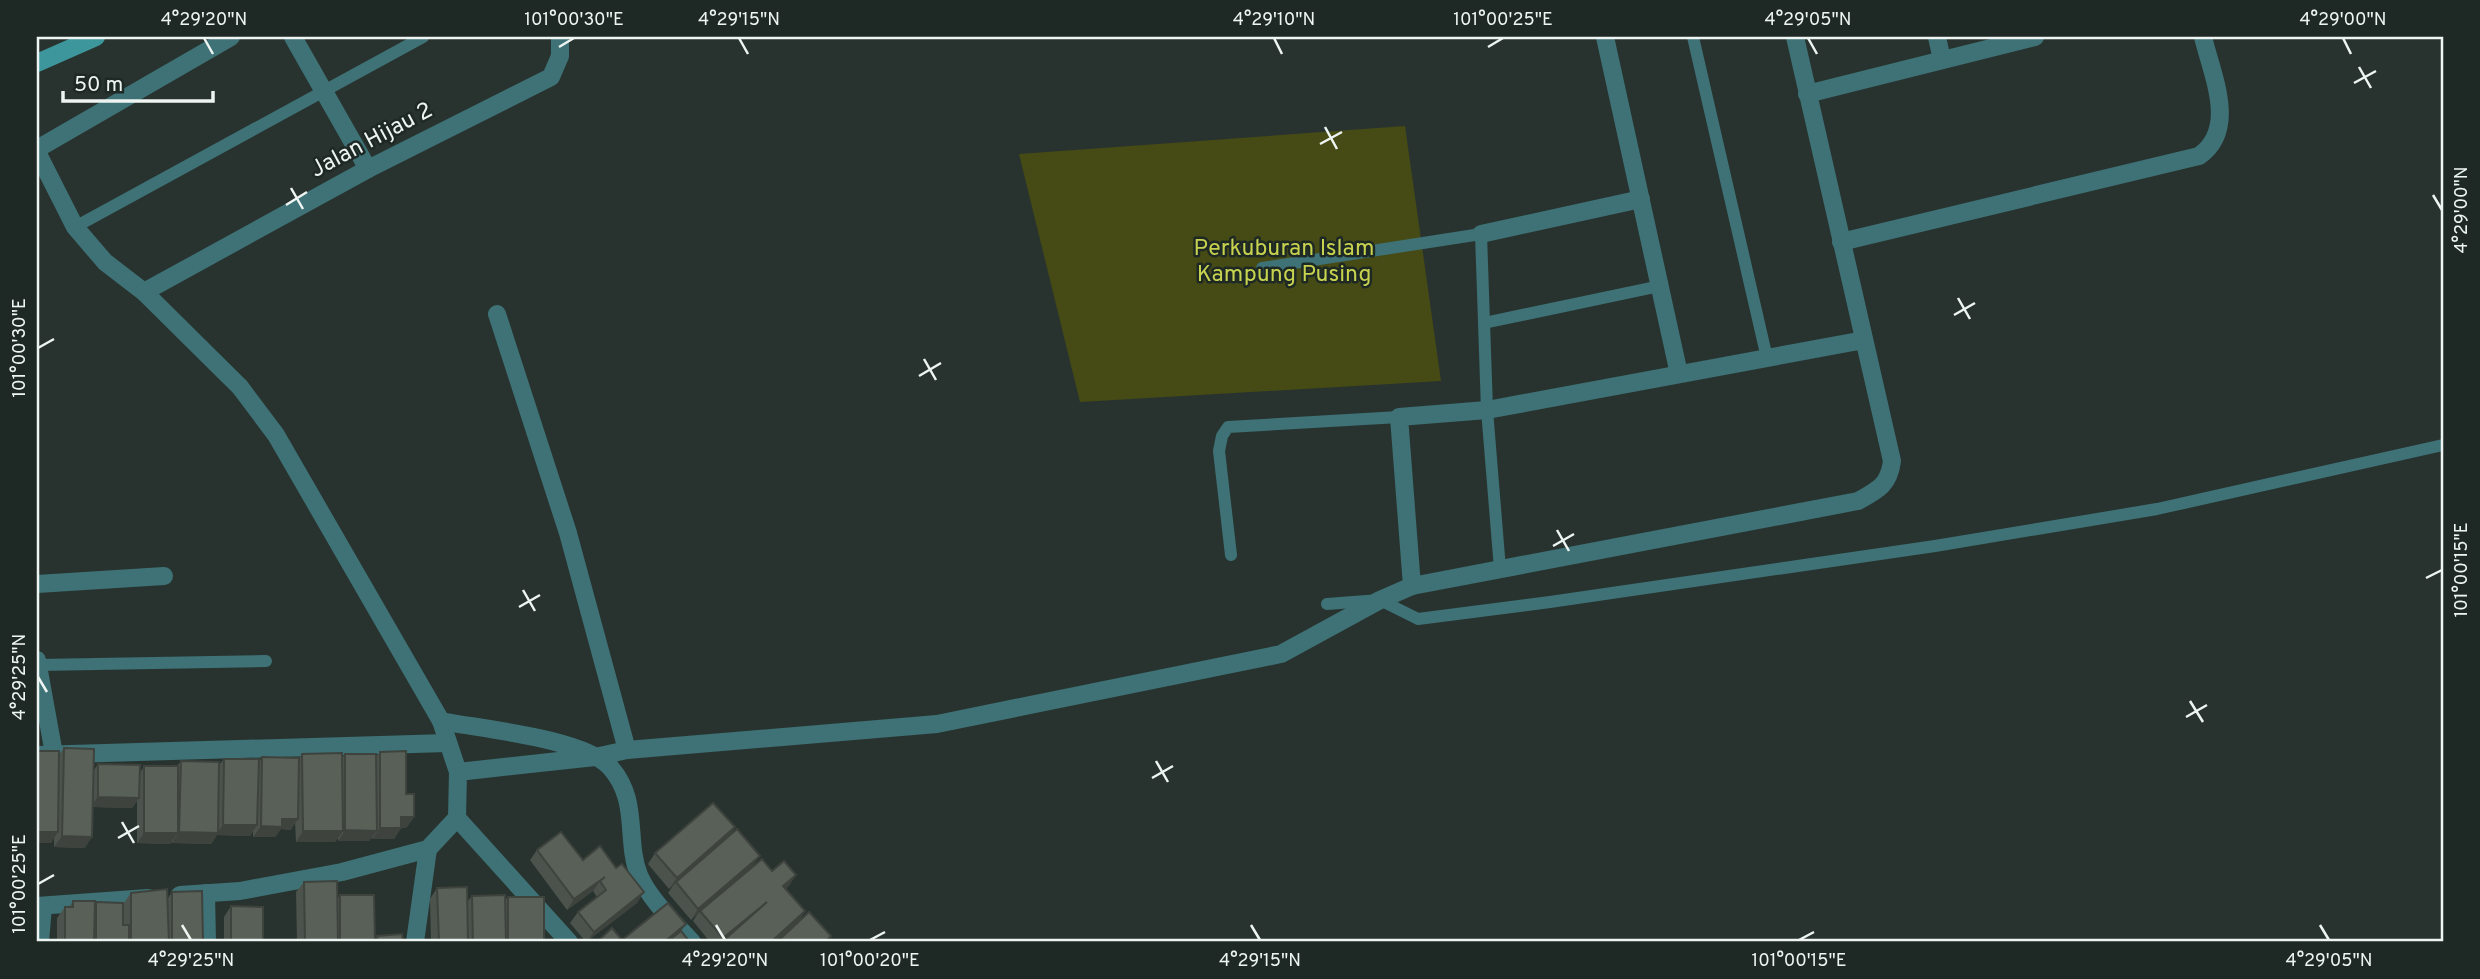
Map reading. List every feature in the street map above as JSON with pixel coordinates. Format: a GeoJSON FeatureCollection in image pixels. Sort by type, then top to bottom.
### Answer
{"type":"FeatureCollection","features":[{"type":"Feature","properties":{"kind":"main road"},"geometry":{"type":"LineString","coordinates":[[38,60],[96,37]]}},
{"type":"Feature","properties":{"kind":"street"},"geometry":{"type":"LineString","coordinates":[[40,942],[40,906],[240,891],[342,872],[428,849],[457,818],[458,772],[441,721],[276,435],[240,387],[144,292],[105,262],[75,227],[37,150],[231,37]]}},
{"type":"Feature","properties":{"kind":"street"},"geometry":{"type":"LineString","coordinates":[[293,37],[368,169]]}},
{"type":"Feature","properties":{"kind":"street","name":"Jalan Hijau 2"},"geometry":{"type":"LineString","coordinates":[[144,292],[368,169],[551,77],[560,56],[561,37]]}},
{"type":"Feature","properties":{"kind":"street"},"geometry":{"type":"LineString","coordinates":[[1605,37],[1679,374]]}},
{"type":"Feature","properties":{"kind":"street"},"geometry":{"type":"LineString","coordinates":[[458,772],[595,757],[627,750],[937,724],[1281,653],[1380,600],[1412,586],[1858,501],[1882,488],[1890,476],[1892,461],[1796,37]]}},
{"type":"Feature","properties":{"kind":"street"},"geometry":{"type":"LineString","coordinates":[[1937,37],[1942,60]]}},
{"type":"Feature","properties":{"kind":"street"},"geometry":{"type":"LineString","coordinates":[[1807,94],[2035,37]]}},
{"type":"Feature","properties":{"kind":"street"},"geometry":{"type":"LineString","coordinates":[[1841,242],[2199,156],[2209,149],[2221,127],[2203,37]]}},
{"type":"Feature","properties":{"kind":"street"},"geometry":{"type":"LineString","coordinates":[[1481,234],[1641,199]]}},
{"type":"Feature","properties":{"kind":"street"},"geometry":{"type":"LineString","coordinates":[[497,314],[568,533],[627,750]]}},
{"type":"Feature","properties":{"kind":"street"},"geometry":{"type":"LineString","coordinates":[[1412,586],[1399,417],[1487,410],[1864,340]]}},
{"type":"Feature","properties":{"kind":"street"},"geometry":{"type":"LineString","coordinates":[[37,584],[164,576]]}},
{"type":"Feature","properties":{"kind":"street"},"geometry":{"type":"LineString","coordinates":[[37,660],[45,755],[447,743]]}},
{"type":"Feature","properties":{"kind":"street"},"geometry":{"type":"LineString","coordinates":[[441,721],[562,743],[595,757],[610,767],[631,811],[639,874],[658,902],[692,942]]}},
{"type":"Feature","properties":{"kind":"street"},"geometry":{"type":"LineString","coordinates":[[457,818],[569,942]]}},
{"type":"Feature","properties":{"kind":"street"},"geometry":{"type":"LineString","coordinates":[[415,942],[428,849]]}},
{"type":"Feature","properties":{"kind":"street"},"geometry":{"type":"LineString","coordinates":[[206,893],[207,942]]}},
{"type":"Feature","properties":{"kind":"lane"},"geometry":{"type":"LineString","coordinates":[[75,227],[423,37]]}},
{"type":"Feature","properties":{"kind":"lane"},"geometry":{"type":"LineString","coordinates":[[1693,37],[1767,358]]}},
{"type":"Feature","properties":{"kind":"lane"},"geometry":{"type":"LineString","coordinates":[[1262,268],[1481,234],[1487,410],[1500,569]]}},
{"type":"Feature","properties":{"kind":"lane"},"geometry":{"type":"LineString","coordinates":[[1484,323],[1660,286]]}},
{"type":"Feature","properties":{"kind":"lane"},"geometry":{"type":"LineString","coordinates":[[1230,555],[1219,451],[1222,436],[1228,427],[1399,417]]}},
{"type":"Feature","properties":{"kind":"lane"},"geometry":{"type":"LineString","coordinates":[[1327,604],[1380,600],[1418,620],[1550,602],[1935,546],[2157,509],[2443,445]]}},
{"type":"Feature","properties":{"kind":"lane"},"geometry":{"type":"LineString","coordinates":[[38,665],[266,661]]}},
{"type":"Feature","properties":{"kind":"green space","name":"Perkuburan Islam Kampung Pusing"},"geometry":{"type":"Polygon","coordinates":[[[1405,126],[1441,381],[1080,402],[1019,154],[1405,126]]]}},
{"type":"Feature","properties":{"kind":"building"},"geometry":{"type":"Polygon","coordinates":[[[64,748],[94,749],[92,837],[62,836],[64,748]]]}},
{"type":"Feature","properties":{"kind":"building"},"geometry":{"type":"Polygon","coordinates":[[[37,751],[59,751],[58,832],[37,832],[37,751]]]}},
{"type":"Feature","properties":{"kind":"building"},"geometry":{"type":"Polygon","coordinates":[[[406,751],[406,794],[414,794],[414,817],[401,817],[401,828],[380,828],[380,752],[406,751]]]}},
{"type":"Feature","properties":{"kind":"building"},"geometry":{"type":"Polygon","coordinates":[[[342,753],[343,831],[303,831],[302,754],[342,753]]]}},
{"type":"Feature","properties":{"kind":"building"},"geometry":{"type":"Polygon","coordinates":[[[345,754],[376,754],[377,831],[345,830],[345,754]]]}},
{"type":"Feature","properties":{"kind":"building"},"geometry":{"type":"Polygon","coordinates":[[[262,757],[299,758],[298,819],[282,819],[282,827],[261,826],[262,757]]]}},
{"type":"Feature","properties":{"kind":"building"},"geometry":{"type":"Polygon","coordinates":[[[224,759],[259,759],[257,825],[223,825],[224,759]]]}},
{"type":"Feature","properties":{"kind":"building"},"geometry":{"type":"Polygon","coordinates":[[[181,761],[219,762],[218,833],[179,832],[181,761]]]}},
{"type":"Feature","properties":{"kind":"building"},"geometry":{"type":"Polygon","coordinates":[[[98,764],[140,765],[139,798],[98,797],[98,764]]]}},
{"type":"Feature","properties":{"kind":"building"},"geometry":{"type":"Polygon","coordinates":[[[144,766],[178,766],[178,833],[144,833],[144,766]]]}},
{"type":"Feature","properties":{"kind":"building"},"geometry":{"type":"Polygon","coordinates":[[[713,803],[735,827],[677,878],[655,853],[713,803]]]}},
{"type":"Feature","properties":{"kind":"building"},"geometry":{"type":"Polygon","coordinates":[[[737,829],[760,856],[698,909],[676,882],[737,829]]]}},
{"type":"Feature","properties":{"kind":"building"},"geometry":{"type":"Polygon","coordinates":[[[561,832],[583,860],[600,846],[616,868],[622,864],[644,892],[594,932],[578,912],[606,890],[600,881],[605,877],[574,899],[537,850],[561,832]]]}},
{"type":"Feature","properties":{"kind":"building"},"geometry":{"type":"Polygon","coordinates":[[[762,859],[772,871],[784,861],[796,875],[783,886],[805,911],[771,942],[724,942],[767,902],[723,938],[700,911],[762,859]]]}},
{"type":"Feature","properties":{"kind":"building"},"geometry":{"type":"Polygon","coordinates":[[[337,881],[338,942],[305,942],[304,882],[337,881]]]}},
{"type":"Feature","properties":{"kind":"building"},"geometry":{"type":"Polygon","coordinates":[[[467,887],[468,942],[439,942],[437,888],[467,887]]]}},
{"type":"Feature","properties":{"kind":"building"},"geometry":{"type":"Polygon","coordinates":[[[167,889],[169,942],[131,942],[131,893],[167,889]]]}},
{"type":"Feature","properties":{"kind":"building"},"geometry":{"type":"Polygon","coordinates":[[[202,891],[203,942],[172,942],[172,892],[202,891]]]}},
{"type":"Feature","properties":{"kind":"building"},"geometry":{"type":"Polygon","coordinates":[[[340,895],[374,895],[375,942],[340,942],[340,895]]]}},
{"type":"Feature","properties":{"kind":"building"},"geometry":{"type":"Polygon","coordinates":[[[505,895],[506,942],[473,942],[472,896],[505,895]]]}},
{"type":"Feature","properties":{"kind":"building"},"geometry":{"type":"Polygon","coordinates":[[[508,897],[544,897],[544,942],[508,942],[508,897]]]}},
{"type":"Feature","properties":{"kind":"building"},"geometry":{"type":"Polygon","coordinates":[[[73,901],[95,901],[94,942],[65,942],[65,907],[73,907],[73,901]]]}},
{"type":"Feature","properties":{"kind":"building"},"geometry":{"type":"Polygon","coordinates":[[[96,902],[123,903],[123,925],[129,925],[129,942],[96,942],[96,902]]]}},
{"type":"Feature","properties":{"kind":"building"},"geometry":{"type":"Polygon","coordinates":[[[668,903],[686,924],[664,942],[598,941],[612,928],[622,940],[668,903]]]}},
{"type":"Feature","properties":{"kind":"building"},"geometry":{"type":"Polygon","coordinates":[[[231,906],[263,907],[263,942],[231,942],[231,906]]]}},
{"type":"Feature","properties":{"kind":"building"},"geometry":{"type":"Polygon","coordinates":[[[809,912],[831,936],[825,942],[777,942],[809,912]]]}},
{"type":"Feature","properties":{"kind":"building"},"geometry":{"type":"Polygon","coordinates":[[[681,931],[690,942],[667,942],[681,931]]]}},
{"type":"Feature","properties":{"kind":"building"},"geometry":{"type":"Polygon","coordinates":[[[402,934],[403,942],[378,942],[377,936],[402,934]]]}}]}
